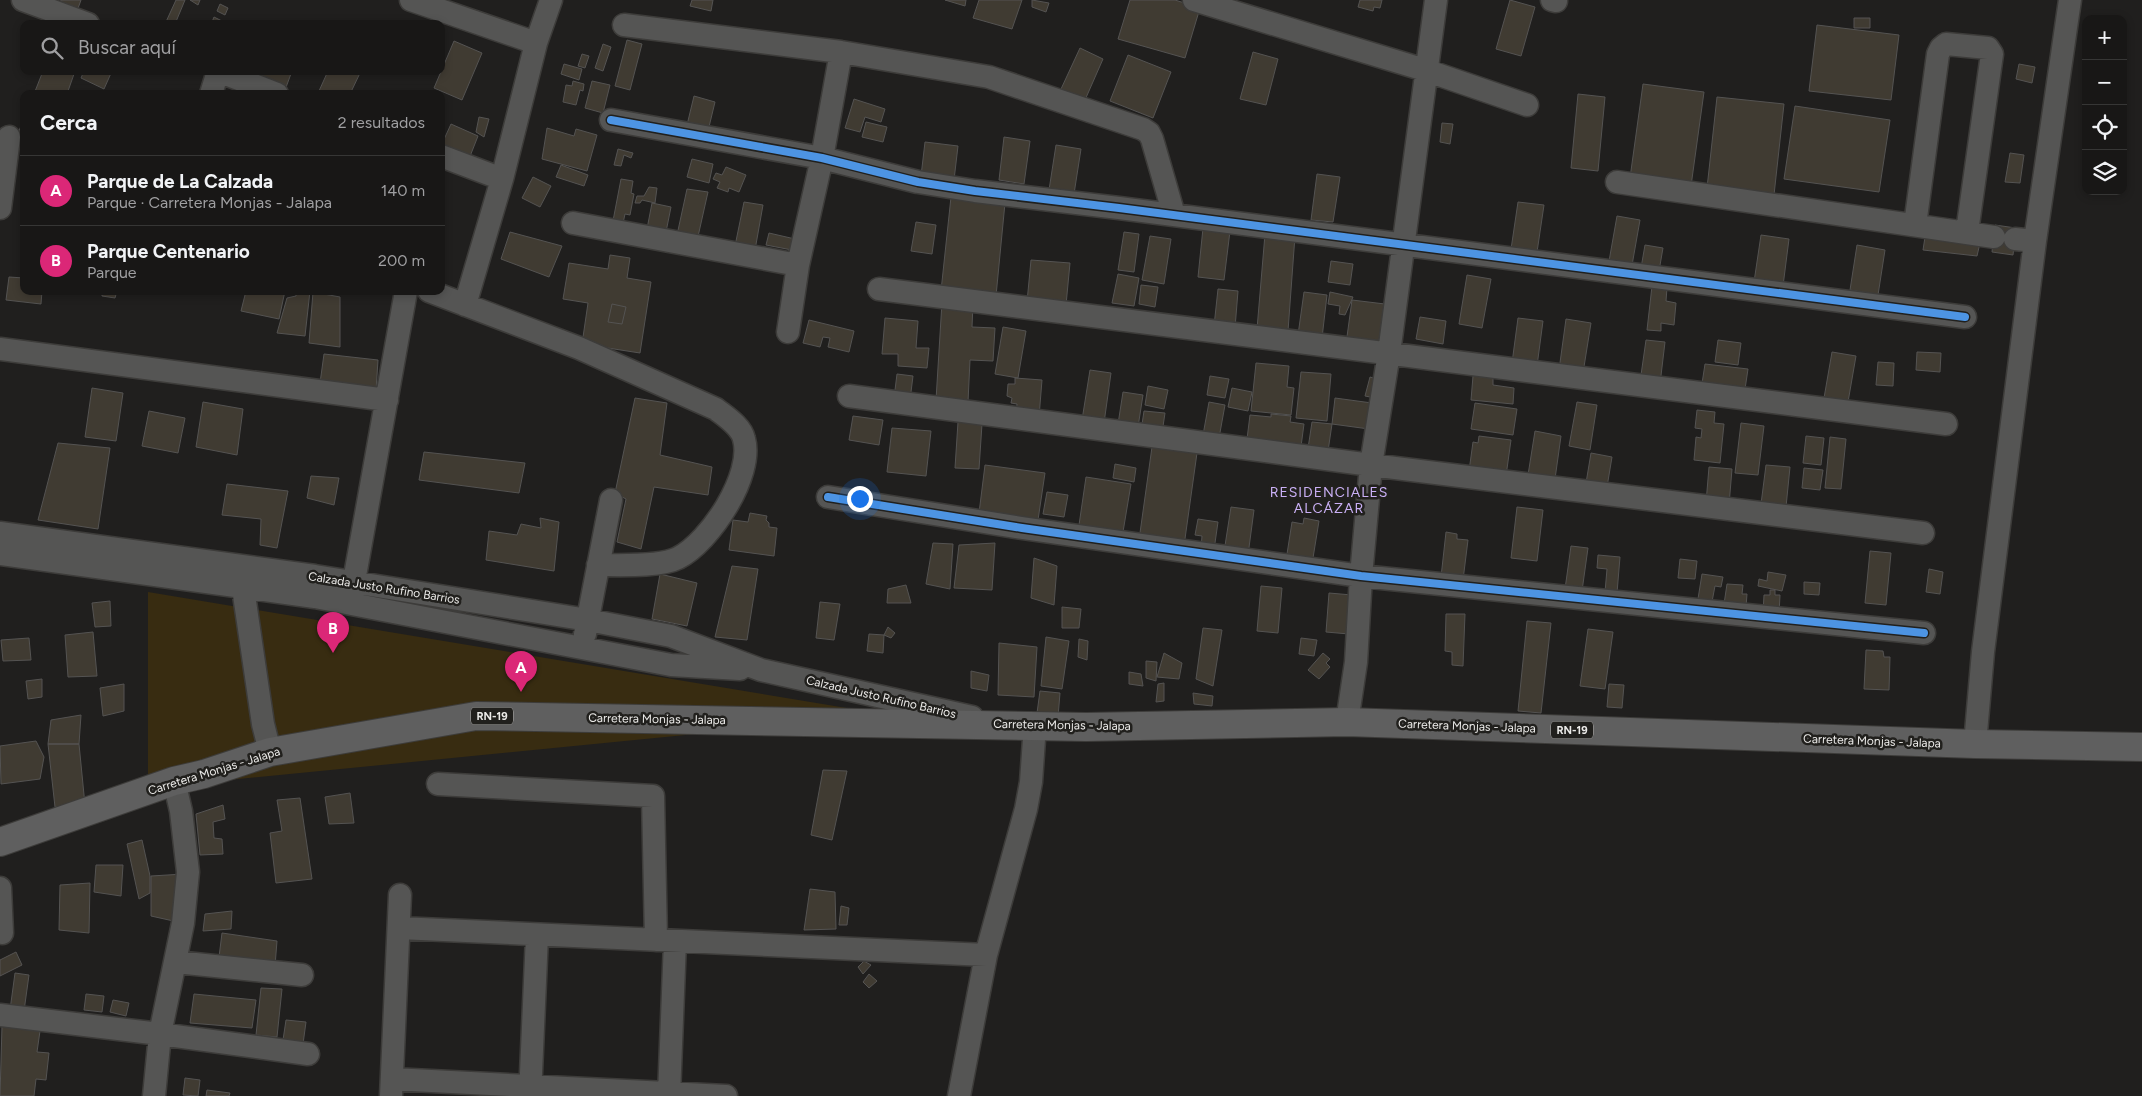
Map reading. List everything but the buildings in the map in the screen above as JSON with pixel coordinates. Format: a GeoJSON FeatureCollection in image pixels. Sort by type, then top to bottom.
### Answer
{"type":"FeatureCollection","features":[{"type":"Feature","properties":{"kind":"main road","name":"Carretera Monjas - Jalapa"},"geometry":{"type":"LineString","coordinates":[[0,842],[174,781],[204,774],[270,752],[476,716],[1086,727],[1348,722],[1975,744],[2142,747]]}},
{"type":"Feature","properties":{"kind":"street"},"geometry":{"type":"LineString","coordinates":[[23,0],[77,20]]}},
{"type":"Feature","properties":{"kind":"street"},"geometry":{"type":"LineString","coordinates":[[411,0],[536,43]]}},
{"type":"Feature","properties":{"kind":"street"},"geometry":{"type":"LineString","coordinates":[[466,306],[502,179],[536,43],[551,0]]}},
{"type":"Feature","properties":{"kind":"street"},"geometry":{"type":"LineString","coordinates":[[1194,0],[1425,70],[1527,106]]}},
{"type":"Feature","properties":{"kind":"street"},"geometry":{"type":"LineString","coordinates":[[1348,722],[1356,662],[1361,576],[1371,465],[1389,353],[1425,70],[1436,0]]}},
{"type":"Feature","properties":{"kind":"street"},"geometry":{"type":"LineString","coordinates":[[1975,744],[2015,239],[2070,0]]}},
{"type":"Feature","properties":{"kind":"street"},"geometry":{"type":"LineString","coordinates":[[624,25],[841,52],[988,77],[1143,129],[1152,138],[1174,215]]}},
{"type":"Feature","properties":{"kind":"street"},"geometry":{"type":"LineString","coordinates":[[1915,225],[1937,64],[1941,48],[1946,44],[1988,48],[1992,54],[1967,232]]}},
{"type":"Feature","properties":{"kind":"street"},"geometry":{"type":"LineString","coordinates":[[788,332],[798,265],[822,158],[841,52]]}},
{"type":"Feature","properties":{"kind":"street"},"geometry":{"type":"LineString","coordinates":[[212,90],[217,75]]}},
{"type":"Feature","properties":{"kind":"street"},"geometry":{"type":"LineString","coordinates":[[228,75],[267,90]]}},
{"type":"Feature","properties":{"kind":"street"},"geometry":{"type":"LineString","coordinates":[[611,120],[822,158],[918,182],[975,191],[1965,317]]}},
{"type":"Feature","properties":{"kind":"street"},"geometry":{"type":"LineString","coordinates":[[0,208],[11,137]]}},
{"type":"Feature","properties":{"kind":"street"},"geometry":{"type":"LineString","coordinates":[[445,158],[502,179]]}},
{"type":"Feature","properties":{"kind":"street"},"geometry":{"type":"LineString","coordinates":[[1617,182],[2015,239]]}},
{"type":"Feature","properties":{"kind":"street"},"geometry":{"type":"LineString","coordinates":[[573,223],[798,265]]}},
{"type":"Feature","properties":{"kind":"street"},"geometry":{"type":"LineString","coordinates":[[879,289],[1946,424]]}},
{"type":"Feature","properties":{"kind":"street"},"geometry":{"type":"LineString","coordinates":[[352,593],[405,295]]}},
{"type":"Feature","properties":{"kind":"street"},"geometry":{"type":"LineString","coordinates":[[439,295],[545,335],[716,409],[732,421],[744,438],[745,459],[730,503],[704,539],[678,558],[643,565],[598,565]]}},
{"type":"Feature","properties":{"kind":"street"},"geometry":{"type":"LineString","coordinates":[[0,349],[387,400]]}},
{"type":"Feature","properties":{"kind":"street"},"geometry":{"type":"LineString","coordinates":[[849,396],[1371,465],[1923,533]]}},
{"type":"Feature","properties":{"kind":"street"},"geometry":{"type":"LineString","coordinates":[[828,497],[1022,528],[1361,576],[1924,633]]}},
{"type":"Feature","properties":{"kind":"street"},"geometry":{"type":"LineString","coordinates":[[582,648],[611,500]]}},
{"type":"Feature","properties":{"kind":"street","name":"Calzada Justo Rufino Barrios"},"geometry":{"type":"LineString","coordinates":[[0,533],[352,593],[588,620],[671,636],[761,670],[1002,724]]}},
{"type":"Feature","properties":{"kind":"street","name":"Calzada Justo Rufino Barrios"},"geometry":{"type":"LineString","coordinates":[[0,554],[315,597],[352,593],[582,648],[671,665],[761,670]]}},
{"type":"Feature","properties":{"kind":"street"},"geometry":{"type":"LineString","coordinates":[[243,588],[263,724],[270,752]]}},
{"type":"Feature","properties":{"kind":"street"},"geometry":{"type":"LineString","coordinates":[[959,1096],[986,955],[1026,809],[1031,782],[1035,725]]}},
{"type":"Feature","properties":{"kind":"street"},"geometry":{"type":"LineString","coordinates":[[154,1096],[160,1034],[183,923],[188,872],[181,811],[174,781]]}},
{"type":"Feature","properties":{"kind":"street"},"geometry":{"type":"LineString","coordinates":[[438,784],[653,796],[665,940],[670,1095]]}},
{"type":"Feature","properties":{"kind":"street"},"geometry":{"type":"LineString","coordinates":[[0,888],[2,933]]}},
{"type":"Feature","properties":{"kind":"street"},"geometry":{"type":"LineString","coordinates":[[400,895],[392,1088],[726,1096]]}},
{"type":"Feature","properties":{"kind":"street"},"geometry":{"type":"LineString","coordinates":[[399,928],[986,955]]}},
{"type":"Feature","properties":{"kind":"street"},"geometry":{"type":"LineString","coordinates":[[530,1091],[537,934]]}},
{"type":"Feature","properties":{"kind":"street"},"geometry":{"type":"LineString","coordinates":[[176,962],[302,975]]}},
{"type":"Feature","properties":{"kind":"street"},"geometry":{"type":"LineString","coordinates":[[0,1016],[160,1034],[308,1054]]}},
{"type":"Feature","properties":{"kind":"shaded area"},"geometry":{"type":"Polygon","coordinates":[[[148,592],[889,715],[148,788],[148,592]]]}},
{"type":"Feature","properties":{"kind":"cycle path"},"geometry":{"type":"LineString","coordinates":[[611,120],[822,158],[918,182],[975,191],[1965,317]]}},
{"type":"Feature","properties":{"kind":"cycle path"},"geometry":{"type":"LineString","coordinates":[[828,497],[1022,528],[1361,576],[1924,633]]}},
{"type":"Feature","properties":{"kind":"place","name":"Parque Centenario"},"geometry":{"type":"Point","coordinates":[333,653]}},
{"type":"Feature","properties":{"kind":"place","name":"Parque de La Calzada"},"geometry":{"type":"Point","coordinates":[521,692]}},
{"type":"Feature","properties":{"kind":"district","name":"RESIDENCIALES ALCÁZAR"},"geometry":{"type":"Point","coordinates":[1329,500]}}]}
